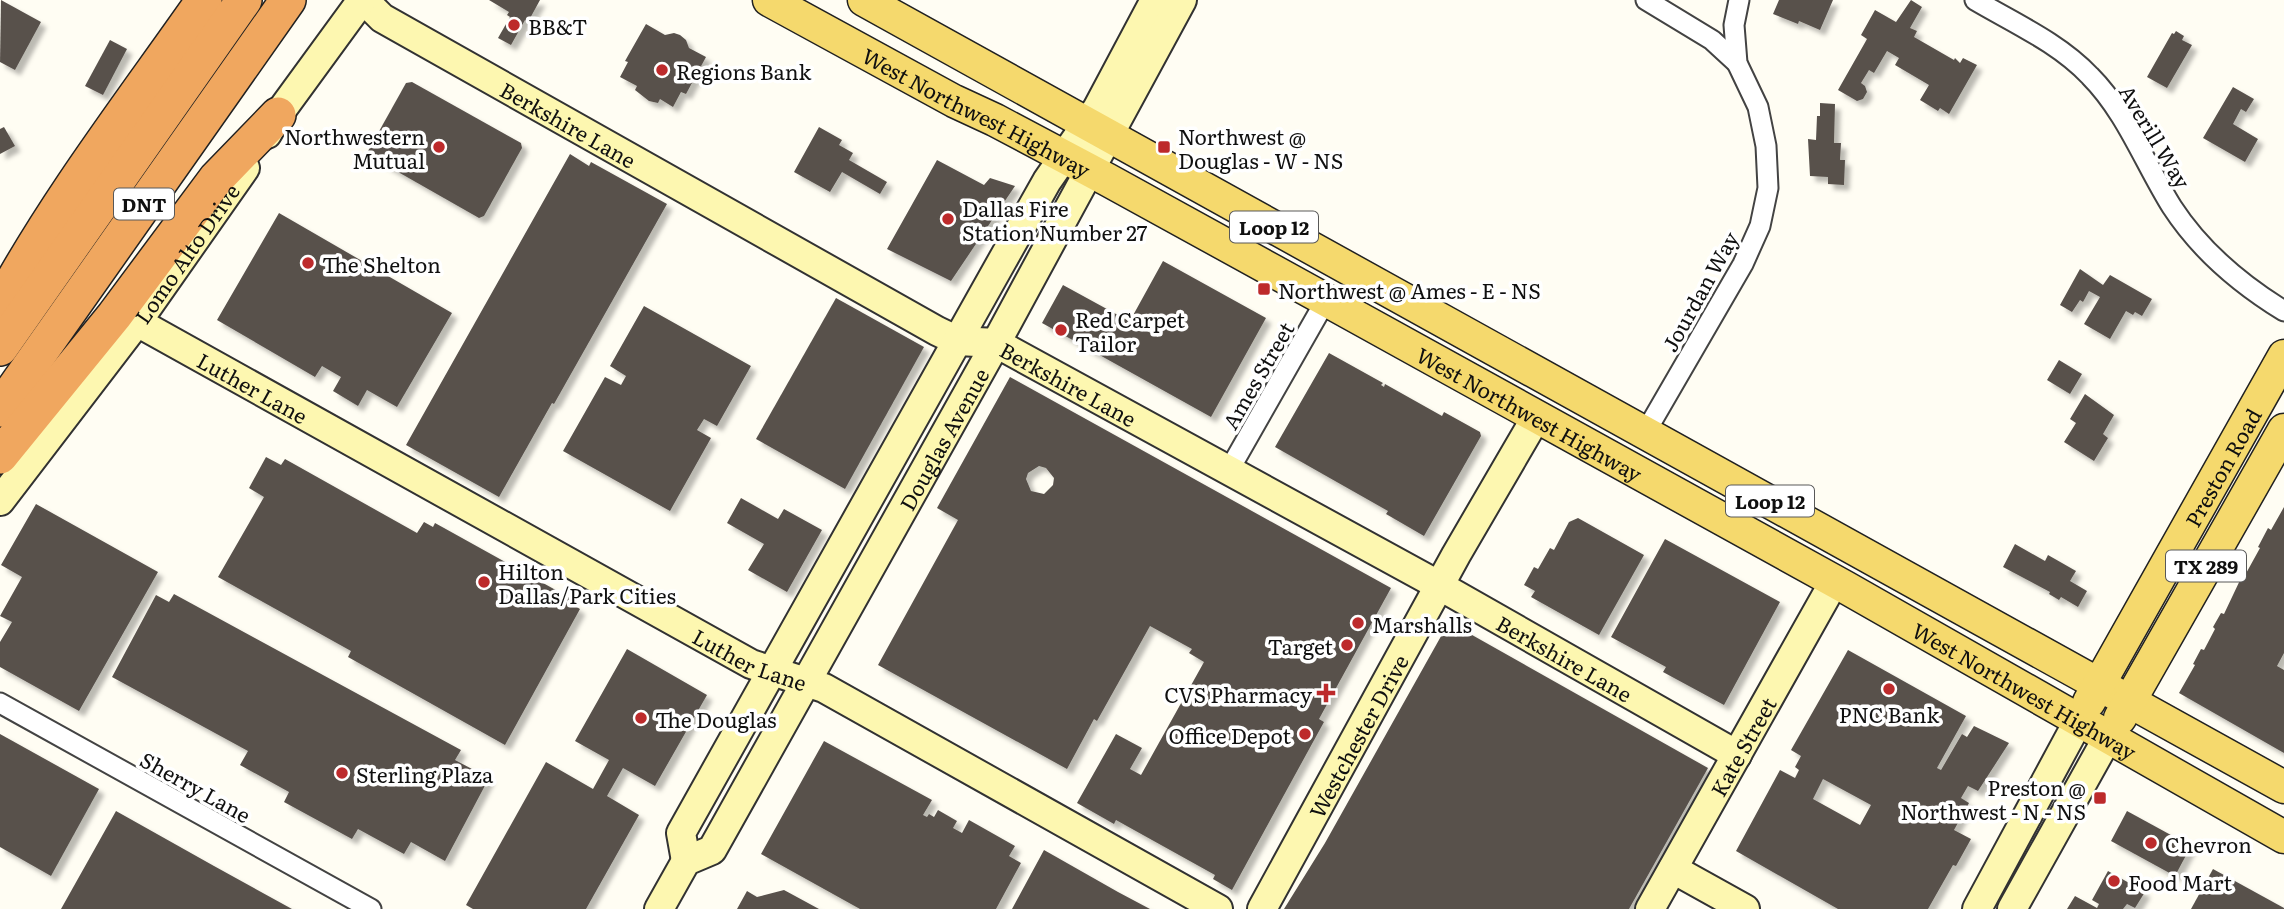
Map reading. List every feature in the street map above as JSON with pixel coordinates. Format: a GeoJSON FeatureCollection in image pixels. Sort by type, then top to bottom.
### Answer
{"type":"FeatureCollection","features":[{"type":"Feature","properties":{"kind":"highway"},"geometry":{"type":"LineString","coordinates":[[0,305],[65,198],[204,0]]}},
{"type":"Feature","properties":{"kind":"highway","name":"DNT"},"geometry":{"type":"LineString","coordinates":[[0,348],[244,0]]}},
{"type":"Feature","properties":{"kind":"highway","name":"DNT"},"geometry":{"type":"LineString","coordinates":[[0,409],[288,0]]}},
{"type":"Feature","properties":{"kind":"highway"},"geometry":{"type":"LineString","coordinates":[[0,456],[114,316],[216,179],[278,115]]}},
{"type":"Feature","properties":{"kind":"main road","name":"West Northwest Highway"},"geometry":{"type":"LineString","coordinates":[[769,0],[954,101],[1077,164],[1537,416],[2284,836]]}},
{"type":"Feature","properties":{"kind":"main road","name":"West Northwest Highway"},"geometry":{"type":"LineString","coordinates":[[864,0],[2284,788]]}},
{"type":"Feature","properties":{"kind":"main road"},"geometry":{"type":"LineString","coordinates":[[995,120],[1016,85]]}},
{"type":"Feature","properties":{"kind":"main road","name":"Preston Road"},"geometry":{"type":"LineString","coordinates":[[2079,720],[2284,356]]}},
{"type":"Feature","properties":{"kind":"main road"},"geometry":{"type":"LineString","coordinates":[[1537,416],[1560,409],[1568,411],[1695,481],[1733,481]]}},
{"type":"Feature","properties":{"kind":"main road","name":"Preston Road"},"geometry":{"type":"LineString","coordinates":[[2108,737],[2284,430]]}},
{"type":"Feature","properties":{"kind":"street","name":"Lomo Alto Drive"},"geometry":{"type":"LineString","coordinates":[[0,501],[137,322],[263,141],[278,115],[363,0]]}},
{"type":"Feature","properties":{"kind":"street","name":"Berkshire Lane"},"geometry":{"type":"LineString","coordinates":[[363,0],[382,18],[958,341],[996,343],[1440,586],[1737,755]]}},
{"type":"Feature","properties":{"kind":"street","name":"Douglas Avenue"},"geometry":{"type":"LineString","coordinates":[[1098,130],[1097,109],[1155,0]]}},
{"type":"Feature","properties":{"kind":"street","name":"Douglas Avenue"},"geometry":{"type":"LineString","coordinates":[[685,861],[712,850],[996,343],[1077,164],[1182,0]]}},
{"type":"Feature","properties":{"kind":"street"},"geometry":{"type":"LineString","coordinates":[[1646,0],[1712,40],[1737,63]]}},
{"type":"Feature","properties":{"kind":"street","name":"Jourdan Way"},"geometry":{"type":"LineString","coordinates":[[1645,433],[1743,264],[1760,226],[1768,188],[1766,146],[1758,107],[1737,63],[1734,25],[1739,0]]}},
{"type":"Feature","properties":{"kind":"street","name":"Averill Way"},"geometry":{"type":"LineString","coordinates":[[1975,0],[2054,46],[2090,75],[2110,100],[2191,234],[2241,282],[2284,311]]}},
{"type":"Feature","properties":{"kind":"street","name":"Douglas Avenue"},"geometry":{"type":"LineString","coordinates":[[659,909],[685,861],[681,833],[771,671],[1047,181],[1077,164]]}},
{"type":"Feature","properties":{"kind":"street","name":"Ames Street"},"geometry":{"type":"LineString","coordinates":[[1228,472],[1326,300]]}},
{"type":"Feature","properties":{"kind":"street","name":"Luther Lane"},"geometry":{"type":"LineString","coordinates":[[137,322],[681,626],[751,664],[824,688],[1218,909]]}},
{"type":"Feature","properties":{"kind":"street","name":"Westchester Drive"},"geometry":{"type":"LineString","coordinates":[[1262,909],[1537,416]]}},
{"type":"Feature","properties":{"kind":"street"},"geometry":{"type":"LineString","coordinates":[[895,452],[924,469]]}},
{"type":"Feature","properties":{"kind":"street"},"geometry":{"type":"LineString","coordinates":[[872,491],[902,508]]}},
{"type":"Feature","properties":{"kind":"street","name":"Kate Street"},"geometry":{"type":"LineString","coordinates":[[1650,909],[1835,582]]}},
{"type":"Feature","properties":{"kind":"street","name":"Sherry Lane"},"geometry":{"type":"LineString","coordinates":[[0,703],[371,909]]}},
{"type":"Feature","properties":{"kind":"street","name":"Preston Road"},"geometry":{"type":"LineString","coordinates":[[1977,909],[2079,720]]}},
{"type":"Feature","properties":{"kind":"street","name":"Preston Road"},"geometry":{"type":"LineString","coordinates":[[2012,909],[2108,737]]}},
{"type":"Feature","properties":{"kind":"street"},"geometry":{"type":"LineString","coordinates":[[1673,869],[1745,909]]}},
{"type":"Feature","properties":{"kind":"building"},"geometry":{"type":"Polygon","coordinates":[[[1,0],[41,22],[15,70],[0,62],[1,0]]]}},
{"type":"Feature","properties":{"kind":"building","name":"BB&T"},"geometry":{"type":"Polygon","coordinates":[[[489,0],[540,0],[511,45],[498,38],[510,17],[507,15],[509,12],[489,0]]]}},
{"type":"Feature","properties":{"kind":"building"},"geometry":{"type":"Polygon","coordinates":[[[1779,0],[1833,0],[1820,30],[1773,14],[1779,0]]]}},
{"type":"Feature","properties":{"kind":"building"},"geometry":{"type":"Polygon","coordinates":[[[1911,0],[1922,7],[1910,28],[1917,31],[1914,37],[1960,63],[1963,58],[1977,65],[1949,114],[1920,100],[1929,85],[1895,65],[1899,58],[1887,51],[1874,73],[1869,70],[1861,83],[1867,92],[1863,99],[1857,101],[1838,90],[1867,39],[1861,35],[1875,10],[1896,22],[1911,0]]]}},
{"type":"Feature","properties":{"kind":"building","name":"Regions Bank"},"geometry":{"type":"Polygon","coordinates":[[[646,24],[665,35],[680,35],[689,48],[706,57],[686,94],[681,92],[673,107],[660,99],[658,103],[649,101],[635,90],[637,86],[620,77],[628,62],[625,61],[646,24]]]}},
{"type":"Feature","properties":{"kind":"building"},"geometry":{"type":"Polygon","coordinates":[[[2176,31],[2184,36],[2182,40],[2192,45],[2167,88],[2147,77],[2172,33],[2176,31]]]}},
{"type":"Feature","properties":{"kind":"building"},"geometry":{"type":"Polygon","coordinates":[[[110,40],[127,49],[103,95],[85,86],[110,40]]]}},
{"type":"Feature","properties":{"kind":"building"},"geometry":{"type":"Polygon","coordinates":[[[412,82],[521,143],[522,148],[484,216],[479,218],[370,156],[368,151],[406,83],[412,82]]]}},
{"type":"Feature","properties":{"kind":"building"},"geometry":{"type":"Polygon","coordinates":[[[2233,87],[2254,99],[2246,112],[2241,109],[2233,124],[2258,139],[2245,162],[2203,138],[2233,87]]]}},
{"type":"Feature","properties":{"kind":"building"},"geometry":{"type":"Polygon","coordinates":[[[1820,103],[1835,104],[1834,143],[1841,143],[1840,160],[1845,160],[1844,185],[1828,184],[1828,177],[1810,176],[1808,139],[1816,140],[1820,103]]]}},
{"type":"Feature","properties":{"kind":"building"},"geometry":{"type":"Polygon","coordinates":[[[4,127],[15,146],[0,154],[0,129],[4,127]]]}},
{"type":"Feature","properties":{"kind":"building"},"geometry":{"type":"Polygon","coordinates":[[[819,127],[842,140],[839,145],[853,153],[849,160],[887,182],[880,194],[842,172],[830,192],[794,172],[819,127]]]}},
{"type":"Feature","properties":{"kind":"building"},"geometry":{"type":"Polygon","coordinates":[[[570,154],[589,166],[591,162],[667,204],[499,497],[406,445],[570,154]]]}},
{"type":"Feature","properties":{"kind":"building","name":"Dallas Fire Station Number 27"},"geometry":{"type":"Polygon","coordinates":[[[937,160],[984,185],[990,178],[1015,186],[951,281],[887,249],[937,160]]]}},
{"type":"Feature","properties":{"kind":"building","name":"The Shelton"},"geometry":{"type":"Polygon","coordinates":[[[279,213],[452,313],[397,407],[367,390],[358,406],[333,391],[341,377],[322,366],[315,377],[217,320],[279,213]]]}},
{"type":"Feature","properties":{"kind":"building"},"geometry":{"type":"Polygon","coordinates":[[[1163,261],[1266,318],[1211,417],[1042,323],[1063,285],[1158,337],[1159,335],[1131,319],[1163,261]]]}},
{"type":"Feature","properties":{"kind":"building"},"geometry":{"type":"Polygon","coordinates":[[[2080,269],[2103,285],[2110,275],[2152,299],[2142,316],[2126,311],[2110,339],[2084,324],[2100,297],[2089,291],[2083,302],[2080,300],[2072,312],[2060,305],[2080,269]]]}},
{"type":"Feature","properties":{"kind":"building"},"geometry":{"type":"Polygon","coordinates":[[[836,298],[924,347],[845,489],[756,439],[836,298]]]}},
{"type":"Feature","properties":{"kind":"building"},"geometry":{"type":"Polygon","coordinates":[[[644,306],[751,366],[717,426],[704,419],[697,430],[711,438],[670,511],[563,451],[605,377],[621,385],[626,376],[610,366],[644,306]]]}},
{"type":"Feature","properties":{"kind":"building"},"geometry":{"type":"Polygon","coordinates":[[[1329,353],[1383,383],[1381,385],[1384,387],[1385,384],[1442,416],[1444,412],[1480,432],[1481,436],[1424,536],[1386,514],[1388,511],[1275,447],[1329,353]]]}},
{"type":"Feature","properties":{"kind":"building"},"geometry":{"type":"Polygon","coordinates":[[[2059,360],[2082,374],[2070,394],[2047,380],[2059,360]]]}},
{"type":"Feature","properties":{"kind":"building"},"geometry":{"type":"Polygon","coordinates":[[[1010,377],[1391,588],[1319,719],[1324,722],[1232,890],[1213,879],[1215,875],[1116,820],[1114,824],[1077,803],[1116,734],[1142,748],[1130,769],[1141,775],[1204,662],[1189,653],[1192,649],[1150,626],[1067,769],[878,665],[958,520],[937,508],[1010,377]],[[1039,466],[1028,473],[1026,479],[1031,491],[1044,494],[1053,485],[1054,478],[1046,468],[1039,466]]]}},
{"type":"Feature","properties":{"kind":"building"},"geometry":{"type":"Polygon","coordinates":[[[2085,394],[2114,415],[2103,434],[2108,438],[2094,461],[2064,442],[2076,423],[2070,419],[2085,394]]]}},
{"type":"Feature","properties":{"kind":"building"},"geometry":{"type":"Polygon","coordinates":[[[266,457],[281,465],[285,459],[417,533],[424,522],[433,527],[435,523],[570,598],[568,602],[580,609],[505,745],[348,657],[351,651],[218,577],[264,497],[249,488],[266,457]]]}},
{"type":"Feature","properties":{"kind":"building"},"geometry":{"type":"Polygon","coordinates":[[[741,498],[778,519],[784,509],[822,530],[787,592],[748,570],[764,544],[727,523],[741,498]]]}},
{"type":"Feature","properties":{"kind":"building"},"geometry":{"type":"Polygon","coordinates":[[[36,504],[158,572],[79,711],[0,667],[0,642],[12,622],[0,616],[22,577],[1,565],[36,504]]]}},
{"type":"Feature","properties":{"kind":"building"},"geometry":{"type":"Polygon","coordinates":[[[2284,507],[2284,653],[2277,666],[2284,670],[2284,753],[2179,693],[2201,649],[2204,650],[2215,629],[2213,627],[2221,613],[2224,614],[2242,576],[2244,577],[2260,548],[2258,547],[2268,528],[2271,530],[2284,507]]]}},
{"type":"Feature","properties":{"kind":"building"},"geometry":{"type":"Polygon","coordinates":[[[1578,518],[1644,555],[1599,635],[1531,597],[1535,591],[1524,585],[1534,567],[1538,569],[1550,548],[1554,550],[1569,522],[1578,518]]]}},
{"type":"Feature","properties":{"kind":"building"},"geometry":{"type":"Polygon","coordinates":[[[1665,539],[1780,602],[1724,705],[1663,672],[1666,667],[1611,637],[1665,539]]]}},
{"type":"Feature","properties":{"kind":"building"},"geometry":{"type":"Polygon","coordinates":[[[2015,544],[2045,561],[2048,555],[2076,571],[2070,581],[2087,591],[2078,607],[2061,597],[2059,600],[2049,594],[2050,592],[2003,567],[2015,544]]]}},
{"type":"Feature","properties":{"kind":"building"},"geometry":{"type":"Polygon","coordinates":[[[174,594],[461,750],[455,760],[489,778],[445,861],[411,842],[404,854],[358,829],[352,839],[284,802],[289,792],[240,765],[248,751],[112,677],[156,595],[169,602],[174,594]]]}},
{"type":"Feature","properties":{"kind":"building"},"geometry":{"type":"Polygon","coordinates":[[[1449,622],[1708,768],[1629,909],[1284,909],[1325,843],[1449,622]]]}},
{"type":"Feature","properties":{"kind":"building"},"geometry":{"type":"Polygon","coordinates":[[[627,649],[707,695],[655,786],[623,768],[607,796],[639,815],[586,909],[473,909],[466,905],[546,762],[593,789],[609,760],[575,741],[627,649]]]}},
{"type":"Feature","properties":{"kind":"building"},"geometry":{"type":"Polygon","coordinates":[[[1848,650],[1966,716],[1937,768],[1941,770],[1962,734],[1967,737],[1974,726],[2009,743],[1978,791],[1968,786],[1961,798],[1969,803],[1954,830],[1971,839],[1928,909],[1838,909],[1736,851],[1780,770],[1795,778],[1799,770],[1795,767],[1801,756],[1791,750],[1848,650]],[[1823,779],[1813,799],[1860,825],[1871,805],[1823,779]]]}},
{"type":"Feature","properties":{"kind":"building"},"geometry":{"type":"Polygon","coordinates":[[[0,734],[99,789],[51,876],[0,847],[0,734]]]}},
{"type":"Feature","properties":{"kind":"building"},"geometry":{"type":"Polygon","coordinates":[[[824,741],[932,800],[923,815],[934,817],[938,810],[957,821],[953,828],[962,833],[969,820],[1015,846],[1009,856],[1021,863],[996,909],[860,909],[761,854],[824,741]]]}},
{"type":"Feature","properties":{"kind":"building"},"geometry":{"type":"Polygon","coordinates":[[[116,811],[214,866],[292,909],[61,909],[116,811]]]}},
{"type":"Feature","properties":{"kind":"building","name":"Chevron"},"geometry":{"type":"Polygon","coordinates":[[[2127,811],[2191,846],[2175,876],[2111,841],[2127,811]]]}},
{"type":"Feature","properties":{"kind":"building"},"geometry":{"type":"Polygon","coordinates":[[[1044,850],[1118,892],[1150,909],[1012,909],[1044,850]]]}},
{"type":"Feature","properties":{"kind":"building"},"geometry":{"type":"Polygon","coordinates":[[[2213,869],[2284,908],[2284,909],[2191,909],[2213,869]]]}},
{"type":"Feature","properties":{"kind":"building","name":"Food Mart"},"geometry":{"type":"Polygon","coordinates":[[[2108,871],[2145,892],[2135,908],[2127,904],[2123,909],[2067,909],[2075,896],[2097,908],[2099,904],[2092,900],[2108,871]]]}},
{"type":"Feature","properties":{"kind":"building"},"geometry":{"type":"Polygon","coordinates":[[[784,890],[819,909],[737,909],[747,891],[757,897],[784,890]]]}},
{"type":"Feature","properties":{"kind":"place","name":"BB&T"},"geometry":{"type":"Point","coordinates":[514,25]}},
{"type":"Feature","properties":{"kind":"place","name":"Regions Bank"},"geometry":{"type":"Point","coordinates":[662,70]}},
{"type":"Feature","properties":{"kind":"place","name":"Northwestern Mutual"},"geometry":{"type":"Point","coordinates":[439,147]}},
{"type":"Feature","properties":{"kind":"place","name":"Northwest @ Douglas - W - NS"},"geometry":{"type":"Point","coordinates":[1164,147]}},
{"type":"Feature","properties":{"kind":"place","name":"Dallas Fire Station Number 27"},"geometry":{"type":"Point","coordinates":[948,219]}},
{"type":"Feature","properties":{"kind":"place","name":"The Shelton"},"geometry":{"type":"Point","coordinates":[308,263]}},
{"type":"Feature","properties":{"kind":"place","name":"Northwest @ Ames - E - NS"},"geometry":{"type":"Point","coordinates":[1264,289]}},
{"type":"Feature","properties":{"kind":"place","name":"Red Carpet Tailor"},"geometry":{"type":"Point","coordinates":[1061,330]}},
{"type":"Feature","properties":{"kind":"place","name":"Hilton Dallas/Park Cities"},"geometry":{"type":"Point","coordinates":[484,582]}},
{"type":"Feature","properties":{"kind":"place","name":"Marshalls"},"geometry":{"type":"Point","coordinates":[1358,623]}},
{"type":"Feature","properties":{"kind":"place","name":"Target"},"geometry":{"type":"Point","coordinates":[1347,645]}},
{"type":"Feature","properties":{"kind":"place","name":"PNC Bank"},"geometry":{"type":"Point","coordinates":[1889,689]}},
{"type":"Feature","properties":{"kind":"place","name":"CVS Pharmacy"},"geometry":{"type":"Point","coordinates":[1326,693]}},
{"type":"Feature","properties":{"kind":"place","name":"The Douglas"},"geometry":{"type":"Point","coordinates":[641,718]}},
{"type":"Feature","properties":{"kind":"place","name":"Office Depot"},"geometry":{"type":"Point","coordinates":[1305,734]}},
{"type":"Feature","properties":{"kind":"place","name":"Sterling Plaza"},"geometry":{"type":"Point","coordinates":[342,773]}},
{"type":"Feature","properties":{"kind":"place","name":"Preston @ Northwest - N - NS"},"geometry":{"type":"Point","coordinates":[2100,798]}},
{"type":"Feature","properties":{"kind":"place","name":"Chevron"},"geometry":{"type":"Point","coordinates":[2151,843]}},
{"type":"Feature","properties":{"kind":"place","name":"Food Mart"},"geometry":{"type":"Point","coordinates":[2114,881]}}]}
